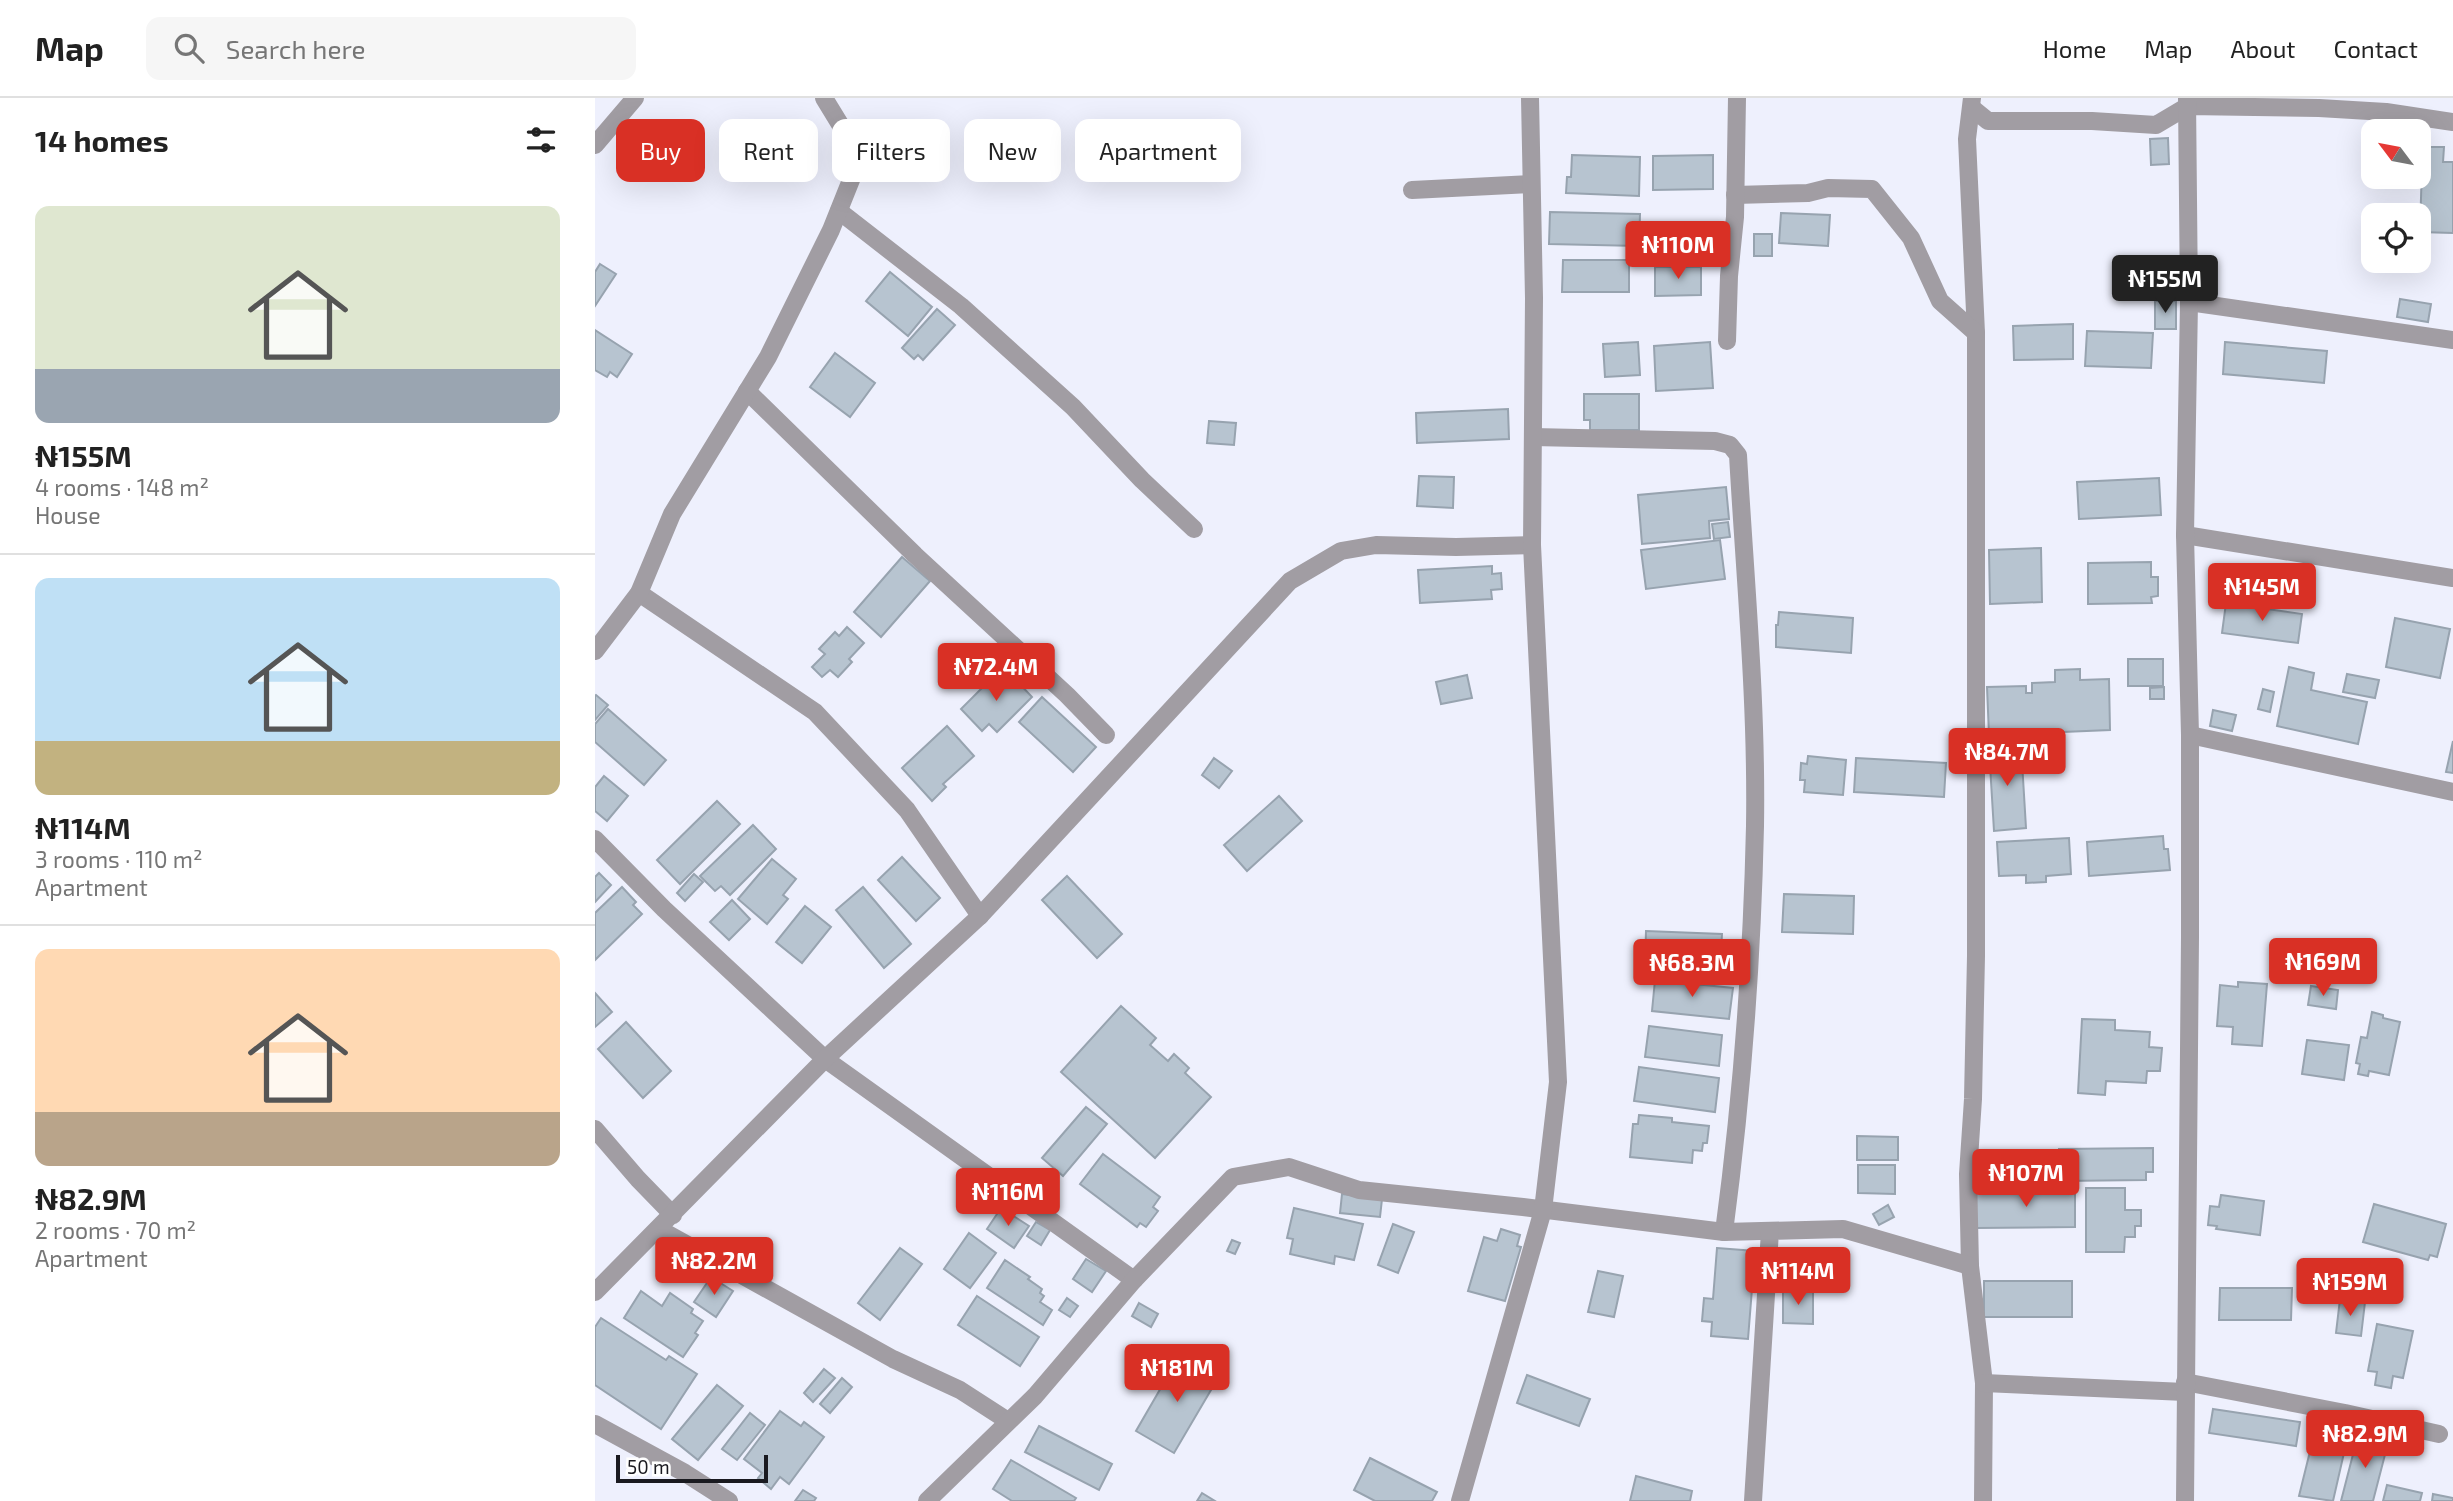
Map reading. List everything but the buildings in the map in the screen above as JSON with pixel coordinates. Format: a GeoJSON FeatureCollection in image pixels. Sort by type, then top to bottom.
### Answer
{"type":"FeatureCollection","features":[{"type":"Feature","properties":{"kind":"street"},"geometry":{"type":"LineString","coordinates":[[595,145],[635,98]]}},
{"type":"Feature","properties":{"kind":"street"},"geometry":{"type":"LineString","coordinates":[[595,651],[639,593],[672,514],[768,357],[839,211],[859,160],[824,98]]}},
{"type":"Feature","properties":{"kind":"street"},"geometry":{"type":"LineString","coordinates":[[1460,1501],[1543,1210],[1558,1082],[1532,545],[1534,437],[1530,98]]}},
{"type":"Feature","properties":{"kind":"street"},"geometry":{"type":"LineString","coordinates":[[1727,341],[1737,98]]}},
{"type":"Feature","properties":{"kind":"street"},"geometry":{"type":"LineString","coordinates":[[1972,103],[1988,121],[2092,121],[2156,125],[2187,102],[2386,112],[2453,122]]}},
{"type":"Feature","properties":{"kind":"street"},"geometry":{"type":"LineString","coordinates":[[2185,1501],[2190,734],[2185,535],[2189,302],[2187,102]]}},
{"type":"Feature","properties":{"kind":"street"},"geometry":{"type":"LineString","coordinates":[[1972,103],[1967,139],[1976,333],[1976,956],[1973,1099],[1968,1174],[1970,1266],[1984,1383],[1983,1501]]}},
{"type":"Feature","properties":{"kind":"street"},"geometry":{"type":"LineString","coordinates":[[1412,190],[1530,184]]}},
{"type":"Feature","properties":{"kind":"street"},"geometry":{"type":"LineString","coordinates":[[1735,195],[1808,193],[1828,188],[1872,189],[1911,238],[1940,301],[1976,333]]}},
{"type":"Feature","properties":{"kind":"street"},"geometry":{"type":"LineString","coordinates":[[839,211],[972,315],[1073,407],[1142,480],[1194,529]]}},
{"type":"Feature","properties":{"kind":"street"},"geometry":{"type":"LineString","coordinates":[[2189,302],[2453,340]]}},
{"type":"Feature","properties":{"kind":"street"},"geometry":{"type":"LineString","coordinates":[[747,391],[915,555],[1067,695],[1106,735]]}},
{"type":"Feature","properties":{"kind":"street"},"geometry":{"type":"LineString","coordinates":[[1534,437],[1715,442],[1730,445],[1738,456],[1753,714],[1755,824],[1750,977],[1738,1129],[1724,1232]]}},
{"type":"Feature","properties":{"kind":"street"},"geometry":{"type":"LineString","coordinates":[[2185,535],[2453,578]]}},
{"type":"Feature","properties":{"kind":"street"},"geometry":{"type":"LineString","coordinates":[[595,1292],[825,1059],[980,916],[1290,581],[1341,551],[1376,545],[1532,545]]}},
{"type":"Feature","properties":{"kind":"street"},"geometry":{"type":"LineString","coordinates":[[639,593],[815,712],[907,810],[980,916]]}},
{"type":"Feature","properties":{"kind":"street"},"geometry":{"type":"LineString","coordinates":[[2190,734],[2453,792]]}},
{"type":"Feature","properties":{"kind":"street"},"geometry":{"type":"LineString","coordinates":[[595,839],[664,909],[825,1059],[1135,1280]]}},
{"type":"Feature","properties":{"kind":"street"},"geometry":{"type":"LineString","coordinates":[[595,1129],[673,1215]]}},
{"type":"Feature","properties":{"kind":"street"},"geometry":{"type":"LineString","coordinates":[[927,1501],[1035,1396],[1135,1280],[1233,1178],[1289,1167],[1359,1190],[1724,1232],[1843,1230],[1970,1266]]}},
{"type":"Feature","properties":{"kind":"street"},"geometry":{"type":"LineString","coordinates":[[659,1228],[881,1353],[960,1390],[1008,1421]]}},
{"type":"Feature","properties":{"kind":"street"},"geometry":{"type":"LineString","coordinates":[[1753,1501],[1770,1231]]}},
{"type":"Feature","properties":{"kind":"street"},"geometry":{"type":"LineString","coordinates":[[1984,1383],[2185,1387],[2345,1413],[2438,1434]]}},
{"type":"Feature","properties":{"kind":"street"},"geometry":{"type":"LineString","coordinates":[[595,1424],[685,1473],[729,1501]]}}]}
